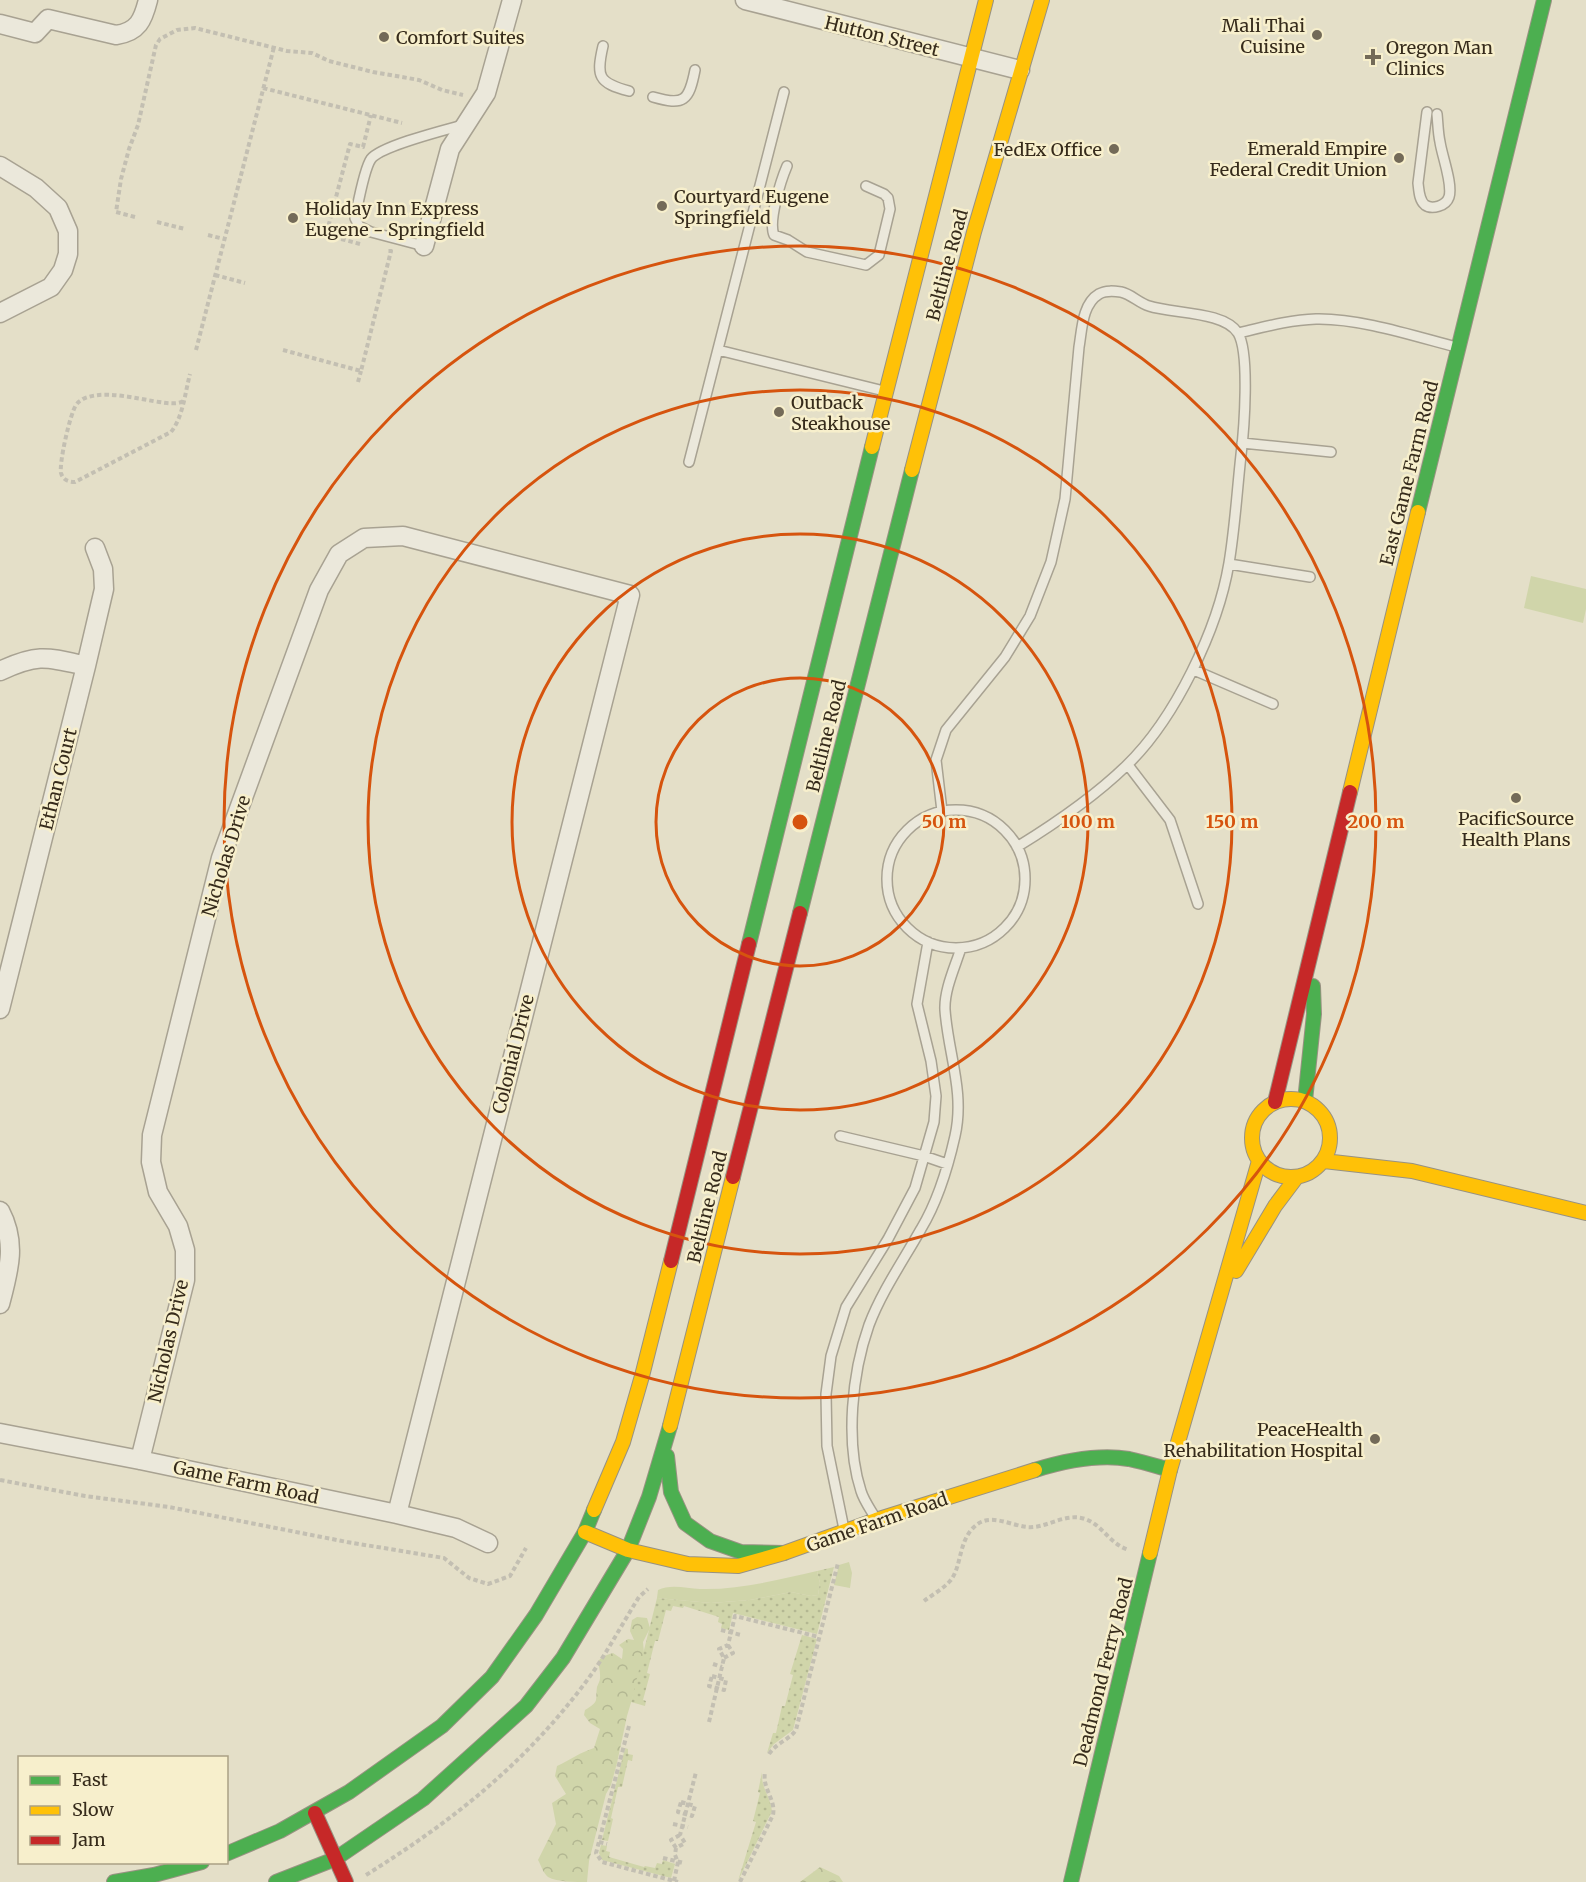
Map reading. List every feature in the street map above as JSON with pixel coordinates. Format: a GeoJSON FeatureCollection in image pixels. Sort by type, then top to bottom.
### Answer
{"type":"FeatureCollection","features":[{"type":"Feature","properties":{"kind":"main road","name":"Beltline Road"},"geometry":{"type":"LineString","coordinates":[[228,1853],[280,1831],[349,1792],[442,1726],[492,1677],[536,1615],[585,1532],[623,1442],[642,1376],[886,391],[987,0]]}},
{"type":"Feature","properties":{"kind":"main road","name":"Beltline Road"},"geometry":{"type":"LineString","coordinates":[[276,1882],[335,1858],[423,1799],[526,1706],[563,1658],[628,1550],[649,1497],[666,1442],[899,516],[1020,70],[1042,0]]}},
{"type":"Feature","properties":{"kind":"main road","name":"East Game Farm Road"},"geometry":{"type":"LineString","coordinates":[[1275,1102],[1544,0]]}},
{"type":"Feature","properties":{"kind":"main road","name":"East Game Farm Road"},"geometry":{"type":"LineString","coordinates":[[1305,1101],[1314,1014],[1311,955]]}},
{"type":"Feature","properties":{"kind":"main road"},"geometry":{"type":"LineString","coordinates":[[1295,1099],[1305,1101],[1324,1115],[1336,1140],[1324,1161],[1316,1169],[1296,1178],[1282,1177],[1269,1171],[1259,1161],[1254,1150],[1253,1127],[1265,1108],[1275,1102],[1295,1099]]}},
{"type":"Feature","properties":{"kind":"main road"},"geometry":{"type":"LineString","coordinates":[[1361,1150],[1412,1171]]}},
{"type":"Feature","properties":{"kind":"main road"},"geometry":{"type":"LineString","coordinates":[[1215,1308],[1259,1161]]}},
{"type":"Feature","properties":{"kind":"main road"},"geometry":{"type":"LineString","coordinates":[[1324,1161],[1412,1171],[1586,1213]]}},
{"type":"Feature","properties":{"kind":"main road"},"geometry":{"type":"LineString","coordinates":[[1215,1308],[1275,1206],[1296,1178]]}},
{"type":"Feature","properties":{"kind":"main road","name":"Deadmond Ferry Road"},"geometry":{"type":"LineString","coordinates":[[1071,1882],[1170,1470],[1215,1308]]}},
{"type":"Feature","properties":{"kind":"main road"},"geometry":{"type":"LineString","coordinates":[[666,1442],[671,1492],[685,1523],[710,1542],[741,1552],[784,1554]]}},
{"type":"Feature","properties":{"kind":"main road","name":"Game Farm Road"},"geometry":{"type":"LineString","coordinates":[[585,1532],[628,1550],[688,1564],[738,1566],[784,1554],[876,1520],[1058,1463],[1106,1458],[1128,1459],[1170,1470]]}},
{"type":"Feature","properties":{"kind":"main road"},"geometry":{"type":"LineString","coordinates":[[315,1813],[346,1882]]}},
{"type":"Feature","properties":{"kind":"main road"},"geometry":{"type":"LineString","coordinates":[[114,1882],[198,1864]]}},
{"type":"Feature","properties":{"kind":"street"},"geometry":{"type":"LineString","coordinates":[[0,24],[35,33],[48,18],[116,35],[127,34],[137,26],[144,15],[148,0]]}},
{"type":"Feature","properties":{"kind":"street"},"geometry":{"type":"LineString","coordinates":[[424,246],[450,149],[486,93],[512,0]]}},
{"type":"Feature","properties":{"kind":"street","name":"Hutton Street"},"geometry":{"type":"LineString","coordinates":[[745,0],[1020,70]]}},
{"type":"Feature","properties":{"kind":"street"},"geometry":{"type":"LineString","coordinates":[[0,166],[36,188],[58,208],[68,231],[68,254],[63,270],[51,287],[0,314]]}},
{"type":"Feature","properties":{"kind":"street","name":"Nicholas Drive"},"geometry":{"type":"LineString","coordinates":[[140,1460],[185,1280],[184,1250],[178,1226],[158,1192],[151,1162],[152,1136],[221,858],[319,590],[339,554],[364,538],[403,536],[630,595]]}},
{"type":"Feature","properties":{"kind":"street","name":"Ethan Court"},"geometry":{"type":"LineString","coordinates":[[0,1009],[104,589],[103,569],[95,548]]}},
{"type":"Feature","properties":{"kind":"street","name":"Colonial Drive"},"geometry":{"type":"LineString","coordinates":[[397,1514],[630,595]]}},
{"type":"Feature","properties":{"kind":"street"},"geometry":{"type":"LineString","coordinates":[[0,672],[23,660],[47,657],[86,666]]}},
{"type":"Feature","properties":{"kind":"street"},"geometry":{"type":"LineString","coordinates":[[0,1211],[8,1226],[11,1262],[0,1304]]}},
{"type":"Feature","properties":{"kind":"street","name":"Game Farm Road"},"geometry":{"type":"LineString","coordinates":[[0,1433],[397,1514],[456,1528],[488,1543]]}},
{"type":"Feature","properties":{"kind":"lane"},"geometry":{"type":"LineString","coordinates":[[603,46],[598,66],[602,79],[611,87],[629,91]]}},
{"type":"Feature","properties":{"kind":"lane"},"geometry":{"type":"LineString","coordinates":[[653,97],[671,102],[684,98],[692,87],[695,70]]}},
{"type":"Feature","properties":{"kind":"lane"},"geometry":{"type":"LineString","coordinates":[[689,462],[784,92]]}},
{"type":"Feature","properties":{"kind":"lane"},"geometry":{"type":"LineString","coordinates":[[1432,113],[1449,198],[1445,203],[1431,207],[1424,204],[1419,195],[1418,183],[1432,113]]}},
{"type":"Feature","properties":{"kind":"lane"},"geometry":{"type":"LineString","coordinates":[[424,246],[371,232],[359,226],[355,218],[367,169],[371,160],[386,150],[466,124]]}},
{"type":"Feature","properties":{"kind":"lane"},"geometry":{"type":"LineString","coordinates":[[787,166],[782,177],[772,224],[774,235],[788,240],[807,252],[866,266],[879,255],[890,209],[888,198],[884,194],[866,186]]}},
{"type":"Feature","properties":{"kind":"lane"},"geometry":{"type":"LineString","coordinates":[[942,811],[936,760],[946,730],[1005,657],[1030,616],[1051,562],[1065,499],[1082,323],[1093,299],[1100,293],[1108,291],[1124,292],[1147,306],[1173,312],[1205,315],[1224,321],[1238,333],[1245,372],[1242,443],[1229,564],[1209,632],[1194,670],[1156,730],[1128,765],[1086,801],[1017,847]]}},
{"type":"Feature","properties":{"kind":"lane"},"geometry":{"type":"LineString","coordinates":[[1238,333],[1289,322],[1317,319],[1364,324],[1458,347]]}},
{"type":"Feature","properties":{"kind":"lane"},"geometry":{"type":"LineString","coordinates":[[718,350],[886,391]]}},
{"type":"Feature","properties":{"kind":"lane"},"geometry":{"type":"LineString","coordinates":[[1242,443],[1331,452]]}},
{"type":"Feature","properties":{"kind":"lane"},"geometry":{"type":"LineString","coordinates":[[1229,564],[1310,577]]}},
{"type":"Feature","properties":{"kind":"lane"},"geometry":{"type":"LineString","coordinates":[[1194,670],[1273,704]]}},
{"type":"Feature","properties":{"kind":"lane"},"geometry":{"type":"LineString","coordinates":[[1128,765],[1170,820],[1198,904]]}},
{"type":"Feature","properties":{"kind":"lane"},"geometry":{"type":"LineString","coordinates":[[964,810],[986,816],[1004,829],[1017,847],[1024,868],[1024,891],[1016,912],[1002,930],[983,943],[961,948],[944,947],[928,942],[909,931],[896,914],[888,893],[887,872],[893,850],[905,832],[922,819],[942,811],[964,810]]}},
{"type":"Feature","properties":{"kind":"lane"},"geometry":{"type":"LineString","coordinates":[[845,1532],[827,1446],[826,1394],[831,1356],[846,1307],[888,1239],[915,1188],[934,1122],[936,1096],[931,1061],[917,1004],[928,942]]}},
{"type":"Feature","properties":{"kind":"lane"},"geometry":{"type":"LineString","coordinates":[[876,1520],[861,1492],[856,1470],[852,1417],[854,1384],[870,1325],[894,1273],[935,1203],[958,1121],[959,1088],[945,1008],[950,982],[961,948]]}},
{"type":"Feature","properties":{"kind":"lane"},"geometry":{"type":"LineString","coordinates":[[840,1136],[924,1156],[947,1164]]}},
{"type":"Feature","properties":{"kind":"path"},"geometry":{"type":"LineString","coordinates":[[135,216],[116,212],[126,157],[142,110],[153,54],[160,39],[177,30],[195,28],[287,51],[312,53],[329,61],[419,80],[442,90],[468,95]]}},
{"type":"Feature","properties":{"kind":"path"},"geometry":{"type":"LineString","coordinates":[[196,350],[274,47]]}},
{"type":"Feature","properties":{"kind":"path"},"geometry":{"type":"LineString","coordinates":[[263,88],[402,123]]}},
{"type":"Feature","properties":{"kind":"path"},"geometry":{"type":"LineString","coordinates":[[369,246],[326,236],[350,144],[363,147],[371,115]]}},
{"type":"Feature","properties":{"kind":"path"},"geometry":{"type":"LineString","coordinates":[[157,222],[185,229]]}},
{"type":"Feature","properties":{"kind":"path"},"geometry":{"type":"LineString","coordinates":[[208,235],[224,239]]}},
{"type":"Feature","properties":{"kind":"path"},"geometry":{"type":"LineString","coordinates":[[358,382],[391,251],[380,249]]}},
{"type":"Feature","properties":{"kind":"path"},"geometry":{"type":"LineString","coordinates":[[215,275],[245,283]]}},
{"type":"Feature","properties":{"kind":"path"},"geometry":{"type":"LineString","coordinates":[[283,350],[361,370]]}},
{"type":"Feature","properties":{"kind":"path"},"geometry":{"type":"LineString","coordinates":[[183,401],[171,405],[129,395],[105,394],[78,402],[73,412],[61,464],[63,478],[75,482],[164,437],[175,426],[183,401],[190,374]]}},
{"type":"Feature","properties":{"kind":"path"},"geometry":{"type":"LineString","coordinates":[[0,1480],[85,1496],[169,1507],[347,1542],[444,1558],[469,1578],[488,1584],[510,1576],[526,1548]]}},
{"type":"Feature","properties":{"kind":"path"},"geometry":{"type":"LineString","coordinates":[[924,1600],[950,1581],[963,1542],[980,1522],[996,1520],[1027,1527],[1073,1517],[1084,1518],[1096,1523],[1113,1542],[1126,1549],[1150,1554]]}},
{"type":"Feature","properties":{"kind":"path"},"geometry":{"type":"LineString","coordinates":[[769,1754],[772,1748],[796,1730],[838,1563]]}},
{"type":"Feature","properties":{"kind":"path"},"geometry":{"type":"LineString","coordinates":[[724,1658],[733,1653],[728,1645],[735,1616],[819,1637]]}},
{"type":"Feature","properties":{"kind":"path"},"geometry":{"type":"LineString","coordinates":[[721,1630],[741,1635]]}},
{"type":"Feature","properties":{"kind":"path"},"geometry":{"type":"LineString","coordinates":[[708,1722],[724,1658],[719,1650],[728,1645]]}},
{"type":"Feature","properties":{"kind":"path"},"geometry":{"type":"LineString","coordinates":[[713,1664],[722,1667]]}},
{"type":"Feature","properties":{"kind":"path"},"geometry":{"type":"LineString","coordinates":[[712,1677],[719,1678],[726,1680],[724,1690],[709,1686],[712,1677]]}},
{"type":"Feature","properties":{"kind":"path"},"geometry":{"type":"LineString","coordinates":[[629,1726],[596,1853],[602,1862],[676,1882],[678,1862],[675,1855],[676,1848],[671,1840],[680,1835]]}},
{"type":"Feature","properties":{"kind":"path"},"geometry":{"type":"LineString","coordinates":[[676,1848],[685,1843],[680,1835],[696,1772]]}},
{"type":"Feature","properties":{"kind":"path"},"geometry":{"type":"LineString","coordinates":[[740,1882],[773,1815],[774,1804],[764,1786],[765,1772]]}},
{"type":"Feature","properties":{"kind":"path"},"geometry":{"type":"LineString","coordinates":[[681,1802],[695,1806],[692,1816],[685,1814],[678,1812],[681,1802]]}},
{"type":"Feature","properties":{"kind":"path"},"geometry":{"type":"LineString","coordinates":[[673,1824],[688,1827]]}},
{"type":"Feature","properties":{"kind":"path"},"geometry":{"type":"LineString","coordinates":[[599,1842],[607,1844]]}},
{"type":"Feature","properties":{"kind":"path"},"geometry":{"type":"LineString","coordinates":[[663,1858],[684,1863]]}},
{"type":"Feature","properties":{"kind":"green space"},"geometry":{"type":"Polygon","coordinates":[[[1531,576],[1586,589],[1583,623],[1524,608],[1531,576]]]}},
{"type":"Feature","properties":{"kind":"green space"},"geometry":{"type":"Polygon","coordinates":[[[849,1562],[852,1573],[850,1588],[834,1585],[839,1565],[849,1562]]]}},
{"type":"Feature","properties":{"kind":"green space"},"geometry":{"type":"Polygon","coordinates":[[[834,1567],[817,1634],[733,1613],[729,1630],[721,1628],[722,1624],[718,1622],[719,1617],[684,1606],[683,1608],[673,1606],[671,1611],[666,1610],[647,1673],[650,1674],[643,1700],[646,1701],[645,1706],[631,1702],[657,1598],[711,1603],[750,1600],[791,1592],[818,1595],[820,1583],[817,1571],[834,1567]]]}},
{"type":"Feature","properties":{"kind":"green space"},"geometry":{"type":"Polygon","coordinates":[[[817,1571],[820,1583],[818,1595],[791,1592],[750,1600],[711,1603],[657,1598],[658,1590],[668,1587],[730,1588],[817,1571]]]}},
{"type":"Feature","properties":{"kind":"green space"},"geometry":{"type":"Polygon","coordinates":[[[637,1617],[647,1618],[650,1628],[643,1642],[644,1653],[641,1669],[589,1861],[587,1882],[552,1879],[545,1873],[538,1860],[556,1824],[552,1803],[566,1794],[555,1776],[557,1766],[594,1748],[600,1729],[590,1723],[584,1715],[585,1710],[596,1700],[600,1678],[599,1660],[613,1653],[622,1659],[623,1649],[619,1645],[628,1639],[634,1640],[630,1631],[632,1620],[637,1617]]]}},
{"type":"Feature","properties":{"kind":"green space"},"geometry":{"type":"Polygon","coordinates":[[[802,1635],[817,1639],[793,1730],[774,1744],[767,1753],[773,1733],[776,1733],[782,1706],[785,1706],[793,1675],[790,1674],[802,1635]]]}},
{"type":"Feature","properties":{"kind":"green space"},"geometry":{"type":"Polygon","coordinates":[[[625,1748],[628,1749],[628,1754],[633,1755],[632,1761],[628,1760],[622,1787],[618,1787],[608,1841],[602,1840],[625,1748]]]}},
{"type":"Feature","properties":{"kind":"green space"},"geometry":{"type":"Polygon","coordinates":[[[762,1772],[772,1811],[738,1881],[756,1822],[753,1821],[760,1793],[758,1792],[762,1772]]]}},
{"type":"Feature","properties":{"kind":"green space"},"geometry":{"type":"Polygon","coordinates":[[[601,1845],[607,1846],[606,1851],[610,1852],[609,1857],[644,1867],[655,1868],[657,1863],[662,1864],[663,1860],[675,1864],[671,1878],[602,1860],[599,1853],[601,1845]]]}},
{"type":"Feature","properties":{"kind":"green space"},"geometry":{"type":"Polygon","coordinates":[[[820,1867],[839,1876],[843,1882],[800,1882],[820,1867]]]}},
{"type":"Feature","properties":{"kind":"traffic: fast"},"geometry":{"type":"LineString","coordinates":[[1418,512],[1544,0]]}},
{"type":"Feature","properties":{"kind":"traffic: fast"},"geometry":{"type":"LineString","coordinates":[[749,944],[872,447]]}},
{"type":"Feature","properties":{"kind":"traffic: fast"},"geometry":{"type":"LineString","coordinates":[[800,913],[912,470]]}},
{"type":"Feature","properties":{"kind":"traffic: fast"},"geometry":{"type":"LineString","coordinates":[[1305,1101],[1314,1014],[1313,986]]}},
{"type":"Feature","properties":{"kind":"traffic: fast"},"geometry":{"type":"LineString","coordinates":[[276,1882],[335,1859],[423,1799],[526,1706],[563,1658],[628,1550],[649,1497],[670,1426]]}},
{"type":"Feature","properties":{"kind":"traffic: fast"},"geometry":{"type":"LineString","coordinates":[[667,1456],[671,1492],[685,1523],[710,1541],[741,1552],[784,1553]]}},
{"type":"Feature","properties":{"kind":"traffic: fast"},"geometry":{"type":"LineString","coordinates":[[1035,1470],[1070,1461],[1106,1457],[1129,1459],[1170,1470]]}},
{"type":"Feature","properties":{"kind":"traffic: fast"},"geometry":{"type":"LineString","coordinates":[[228,1853],[280,1831],[349,1792],[442,1726],[492,1677],[536,1615],[585,1532],[594,1510]]}},
{"type":"Feature","properties":{"kind":"traffic: fast"},"geometry":{"type":"LineString","coordinates":[[1071,1882],[1150,1553]]}},
{"type":"Feature","properties":{"kind":"traffic: fast"},"geometry":{"type":"LineString","coordinates":[[114,1882],[154,1875],[195,1864]]}},
{"type":"Feature","properties":{"kind":"traffic: slow"},"geometry":{"type":"LineString","coordinates":[[872,447],[986,0]]}},
{"type":"Feature","properties":{"kind":"traffic: slow"},"geometry":{"type":"LineString","coordinates":[[912,470],[974,232],[1042,0]]}},
{"type":"Feature","properties":{"kind":"traffic: slow"},"geometry":{"type":"LineString","coordinates":[[1350,792],[1418,512]]}},
{"type":"Feature","properties":{"kind":"traffic: slow"},"geometry":{"type":"LineString","coordinates":[[1283,1099],[1299,1099],[1313,1105],[1324,1116],[1330,1130],[1330,1138],[1330,1146],[1324,1160],[1313,1171],[1299,1177],[1283,1177],[1269,1171],[1258,1160],[1252,1146],[1252,1130],[1258,1116],[1269,1105],[1283,1099]]}},
{"type":"Feature","properties":{"kind":"traffic: slow"},"geometry":{"type":"LineString","coordinates":[[1150,1553],[1170,1470],[1259,1161]]}},
{"type":"Feature","properties":{"kind":"traffic: slow"},"geometry":{"type":"LineString","coordinates":[[1324,1161],[1412,1171],[1586,1213]]}},
{"type":"Feature","properties":{"kind":"traffic: slow"},"geometry":{"type":"LineString","coordinates":[[670,1426],[733,1177]]}},
{"type":"Feature","properties":{"kind":"traffic: slow"},"geometry":{"type":"LineString","coordinates":[[1236,1271],[1275,1206],[1296,1178]]}},
{"type":"Feature","properties":{"kind":"traffic: slow"},"geometry":{"type":"LineString","coordinates":[[594,1510],[623,1442],[671,1261]]}},
{"type":"Feature","properties":{"kind":"traffic: slow"},"geometry":{"type":"LineString","coordinates":[[585,1532],[628,1550],[688,1564],[738,1566],[1035,1470]]}},
{"type":"Feature","properties":{"kind":"traffic: jam"},"geometry":{"type":"LineString","coordinates":[[1275,1102],[1350,792]]}},
{"type":"Feature","properties":{"kind":"traffic: jam"},"geometry":{"type":"LineString","coordinates":[[733,1177],[800,913]]}},
{"type":"Feature","properties":{"kind":"traffic: jam"},"geometry":{"type":"LineString","coordinates":[[671,1261],[749,944]]}},
{"type":"Feature","properties":{"kind":"traffic: jam"},"geometry":{"type":"LineString","coordinates":[[315,1813],[346,1882]]}},
{"type":"Feature","properties":{"kind":"place","name":"Mali Thai Cuisine"},"geometry":{"type":"Point","coordinates":[1317,35]}},
{"type":"Feature","properties":{"kind":"place","name":"Comfort Suites"},"geometry":{"type":"Point","coordinates":[384,37]}},
{"type":"Feature","properties":{"kind":"place","name":"Oregon Man Clinics"},"geometry":{"type":"Point","coordinates":[1373,57]}},
{"type":"Feature","properties":{"kind":"place","name":"FedEx Office"},"geometry":{"type":"Point","coordinates":[1114,149]}},
{"type":"Feature","properties":{"kind":"place","name":"Emerald Empire Federal Credit Union"},"geometry":{"type":"Point","coordinates":[1399,158]}},
{"type":"Feature","properties":{"kind":"place","name":"Courtyard Eugene Springfield"},"geometry":{"type":"Point","coordinates":[662,206]}},
{"type":"Feature","properties":{"kind":"place","name":"Holiday Inn Express Eugene - Springfield"},"geometry":{"type":"Point","coordinates":[293,218]}},
{"type":"Feature","properties":{"kind":"place","name":"Outback Steakhouse"},"geometry":{"type":"Point","coordinates":[779,412]}},
{"type":"Feature","properties":{"kind":"place","name":"PacificSource Health Plans"},"geometry":{"type":"Point","coordinates":[1516,798]}},
{"type":"Feature","properties":{"kind":"place","name":"PeaceHealth Rehabilitation Hospital"},"geometry":{"type":"Point","coordinates":[1375,1439]}}]}
